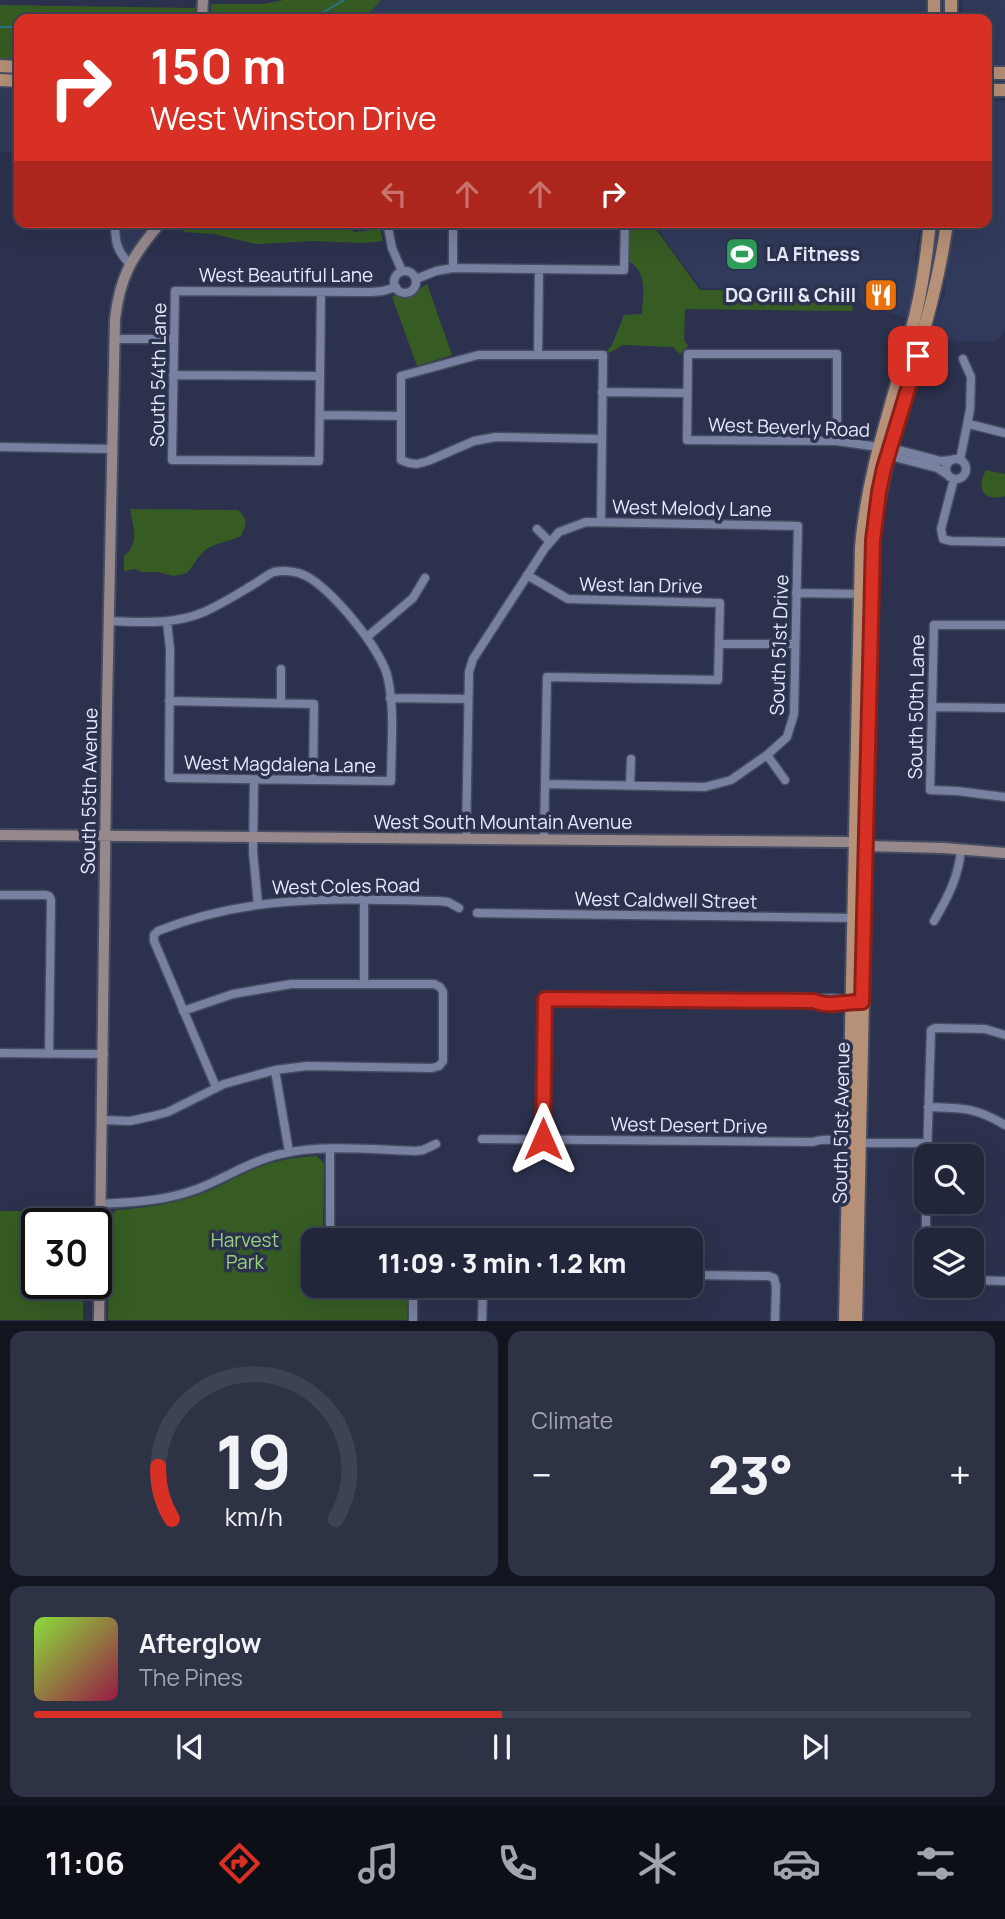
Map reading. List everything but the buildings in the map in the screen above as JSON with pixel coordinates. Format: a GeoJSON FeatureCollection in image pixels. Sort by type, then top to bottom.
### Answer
{"type":"FeatureCollection","features":[{"type":"Feature","properties":{"kind":"main road","name":"South 51st Avenue"},"geometry":{"type":"LineString","coordinates":[[856,1321],[855,1143],[865,594],[884,448],[916,312],[929,228]]}},
{"type":"Feature","properties":{"kind":"main road","name":"South 51st Avenue"},"geometry":{"type":"LineString","coordinates":[[884,448],[927,323],[946,228]]}},
{"type":"Feature","properties":{"kind":"main road","name":"South 51st Avenue"},"geometry":{"type":"LineString","coordinates":[[857,1001],[853,918],[860,844]]}},
{"type":"Feature","properties":{"kind":"main road","name":"South 51st Avenue"},"geometry":{"type":"LineString","coordinates":[[845,1321],[855,1143]]}},
{"type":"Feature","properties":{"kind":"street"},"geometry":{"type":"LineString","coordinates":[[115,228],[116,245],[130,264]]}},
{"type":"Feature","properties":{"kind":"street","name":"South 55th Avenue"},"geometry":{"type":"LineString","coordinates":[[99,1321],[114,339],[118,298],[130,264],[157,228]]}},
{"type":"Feature","properties":{"kind":"street"},"geometry":{"type":"LineString","coordinates":[[388,228],[392,248],[402,271]]}},
{"type":"Feature","properties":{"kind":"street"},"geometry":{"type":"LineString","coordinates":[[453,228],[453,268]]}},
{"type":"Feature","properties":{"kind":"street"},"geometry":{"type":"LineString","coordinates":[[416,279],[453,268],[624,270],[625,228]]}},
{"type":"Feature","properties":{"kind":"street"},"geometry":{"type":"LineString","coordinates":[[538,354],[539,269]]}},
{"type":"Feature","properties":{"kind":"street"},"geometry":{"type":"LineString","coordinates":[[402,271],[409,271],[416,279],[416,286],[411,291],[404,292],[396,287],[395,279],[402,271]]}},
{"type":"Feature","properties":{"kind":"street","name":"West Beautiful Lane"},"geometry":{"type":"LineString","coordinates":[[175,290],[321,292],[383,291],[396,287]]}},
{"type":"Feature","properties":{"kind":"street","name":"South 54th Lane"},"geometry":{"type":"LineString","coordinates":[[175,290],[172,460],[319,461],[320,415]]}},
{"type":"Feature","properties":{"kind":"street"},"geometry":{"type":"LineString","coordinates":[[321,292],[320,415],[401,416]]}},
{"type":"Feature","properties":{"kind":"street"},"geometry":{"type":"LineString","coordinates":[[114,339],[174,339]]}},
{"type":"Feature","properties":{"kind":"street"},"geometry":{"type":"LineString","coordinates":[[602,393],[687,393],[688,354],[837,354],[837,441]]}},
{"type":"Feature","properties":{"kind":"street"},"geometry":{"type":"LineString","coordinates":[[601,522],[602,439],[602,393],[603,355],[478,355],[401,376],[401,460],[409,463],[428,461],[474,441],[496,437],[602,439]]}},
{"type":"Feature","properties":{"kind":"street"},"geometry":{"type":"LineString","coordinates":[[963,359],[971,377],[969,424],[956,460],[946,467],[951,477],[941,529],[943,539],[1005,542]]}},
{"type":"Feature","properties":{"kind":"street"},"geometry":{"type":"LineString","coordinates":[[173,375],[320,376]]}},
{"type":"Feature","properties":{"kind":"street","name":"West Beverly Road"},"geometry":{"type":"LineString","coordinates":[[687,393],[687,440],[837,441],[900,450],[941,461],[956,460]]}},
{"type":"Feature","properties":{"kind":"street"},"geometry":{"type":"LineString","coordinates":[[969,424],[1005,433]]}},
{"type":"Feature","properties":{"kind":"street"},"geometry":{"type":"LineString","coordinates":[[0,447],[112,449]]}},
{"type":"Feature","properties":{"kind":"street","name":"West Beverly Road"},"geometry":{"type":"LineString","coordinates":[[884,448],[898,458],[937,468],[951,477]]}},
{"type":"Feature","properties":{"kind":"street"},"geometry":{"type":"LineString","coordinates":[[951,477],[961,478],[966,473],[966,465],[956,460]]}},
{"type":"Feature","properties":{"kind":"street","name":"West Melody Lane"},"geometry":{"type":"LineString","coordinates":[[549,541],[559,532],[586,522],[798,526]]}},
{"type":"Feature","properties":{"kind":"street","name":"South 51st Drive"},"geometry":{"type":"LineString","coordinates":[[767,755],[782,743],[792,725],[798,526]]}},
{"type":"Feature","properties":{"kind":"street"},"geometry":{"type":"LineString","coordinates":[[466,839],[469,672],[474,659],[549,541],[537,529]]}},
{"type":"Feature","properties":{"kind":"street"},"geometry":{"type":"LineString","coordinates":[[109,621],[167,622],[184,619],[205,612],[274,572],[289,571],[306,576],[327,592],[367,637],[380,656],[388,677],[390,698],[468,699]]}},
{"type":"Feature","properties":{"kind":"street","name":"West Ian Drive"},"geometry":{"type":"LineString","coordinates":[[527,575],[568,599],[720,603],[719,644]]}},
{"type":"Feature","properties":{"kind":"street"},"geometry":{"type":"LineString","coordinates":[[367,637],[413,598],[425,579]]}},
{"type":"Feature","properties":{"kind":"street"},"geometry":{"type":"LineString","coordinates":[[796,593],[865,594]]}},
{"type":"Feature","properties":{"kind":"street"},"geometry":{"type":"LineString","coordinates":[[167,622],[170,649],[169,701],[314,704],[313,780]]}},
{"type":"Feature","properties":{"kind":"street","name":"South 50th Lane"},"geometry":{"type":"LineString","coordinates":[[1005,625],[934,625],[930,790],[1005,797]]}},
{"type":"Feature","properties":{"kind":"street"},"geometry":{"type":"LineString","coordinates":[[544,839],[547,677],[718,680],[719,644],[795,644]]}},
{"type":"Feature","properties":{"kind":"street"},"geometry":{"type":"LineString","coordinates":[[281,669],[281,703]]}},
{"type":"Feature","properties":{"kind":"street","name":"West Magdalena Lane"},"geometry":{"type":"LineString","coordinates":[[169,701],[169,778],[391,781],[390,698]]}},
{"type":"Feature","properties":{"kind":"street"},"geometry":{"type":"LineString","coordinates":[[932,707],[1005,708]]}},
{"type":"Feature","properties":{"kind":"street"},"geometry":{"type":"LineString","coordinates":[[545,784],[705,787],[731,780],[767,755],[785,780]]}},
{"type":"Feature","properties":{"kind":"street"},"geometry":{"type":"LineString","coordinates":[[630,785],[631,759]]}},
{"type":"Feature","properties":{"kind":"street"},"geometry":{"type":"LineString","coordinates":[[254,780],[253,838],[258,904]]}},
{"type":"Feature","properties":{"kind":"street","name":"West South Mountain Avenue"},"geometry":{"type":"LineString","coordinates":[[0,835],[860,844],[1005,853]]}},
{"type":"Feature","properties":{"kind":"street"},"geometry":{"type":"LineString","coordinates":[[934,921],[956,880],[961,849]]}},
{"type":"Feature","properties":{"kind":"street"},"geometry":{"type":"LineString","coordinates":[[0,895],[50,897],[50,1054]]}},
{"type":"Feature","properties":{"kind":"street","name":"West Coles Road"},"geometry":{"type":"LineString","coordinates":[[183,1011],[154,941],[154,935],[189,919],[258,904],[316,899],[439,901],[448,902],[458,908]]}},
{"type":"Feature","properties":{"kind":"street"},"geometry":{"type":"LineString","coordinates":[[363,983],[364,900]]}},
{"type":"Feature","properties":{"kind":"street","name":"West Caldwell Street"},"geometry":{"type":"LineString","coordinates":[[477,913],[853,918]]}},
{"type":"Feature","properties":{"kind":"street"},"geometry":{"type":"LineString","coordinates":[[103,1120],[130,1121],[168,1112],[216,1087],[275,1070],[307,1066],[439,1066],[443,1061],[443,992],[434,984],[291,984],[218,998],[183,1011],[216,1087]]}},
{"type":"Feature","properties":{"kind":"street"},"geometry":{"type":"LineString","coordinates":[[543,1139],[545,999],[819,1003],[857,1001]]}},
{"type":"Feature","properties":{"kind":"street"},"geometry":{"type":"LineString","coordinates":[[927,1143],[931,1030],[985,1029],[1005,1035]]}},
{"type":"Feature","properties":{"kind":"street"},"geometry":{"type":"LineString","coordinates":[[0,1053],[104,1054]]}},
{"type":"Feature","properties":{"kind":"street"},"geometry":{"type":"LineString","coordinates":[[275,1070],[289,1152]]}},
{"type":"Feature","properties":{"kind":"street"},"geometry":{"type":"LineString","coordinates":[[928,1107],[968,1108],[987,1114],[1005,1125]]}},
{"type":"Feature","properties":{"kind":"street","name":"West Desert Drive"},"geometry":{"type":"LineString","coordinates":[[482,1139],[927,1143]]}},
{"type":"Feature","properties":{"kind":"street"},"geometry":{"type":"LineString","coordinates":[[101,1204],[145,1202],[182,1194],[218,1181],[248,1164],[289,1152],[416,1151],[436,1144]]}},
{"type":"Feature","properties":{"kind":"street"},"geometry":{"type":"LineString","coordinates":[[330,1150],[330,1228]]}},
{"type":"Feature","properties":{"kind":"street"},"geometry":{"type":"LineString","coordinates":[[703,1275],[774,1278],[775,1321]]}},
{"type":"Feature","properties":{"kind":"street"},"geometry":{"type":"LineString","coordinates":[[984,1280],[1005,1281]]}},
{"type":"Feature","properties":{"kind":"street"},"geometry":{"type":"LineString","coordinates":[[413,1298],[413,1321]]}},
{"type":"Feature","properties":{"kind":"street"},"geometry":{"type":"LineString","coordinates":[[482,1321],[483,1298]]}},
{"type":"Feature","properties":{"kind":"shaded area"},"geometry":{"type":"Polygon","coordinates":[[[379,0],[929,0],[928,14],[372,14],[379,0]]]}},
{"type":"Feature","properties":{"kind":"shaded area"},"geometry":{"type":"Polygon","coordinates":[[[963,0],[1005,0],[1005,65],[992,65],[992,14],[962,14],[963,0]]]}},
{"type":"Feature","properties":{"kind":"shaded area"},"geometry":{"type":"Polygon","coordinates":[[[0,87],[14,87],[14,153],[0,152],[0,87]]]}},
{"type":"Feature","properties":{"kind":"shaded area"},"geometry":{"type":"Polygon","coordinates":[[[992,100],[1005,101],[1005,331],[994,342],[929,340],[945,293],[952,228],[992,228],[992,100]]]}},
{"type":"Feature","properties":{"kind":"shaded area"},"geometry":{"type":"Polygon","coordinates":[[[118,228],[151,228],[129,258],[118,243],[118,228]]]}},
{"type":"Feature","properties":{"kind":"shaded area"},"geometry":{"type":"Polygon","coordinates":[[[657,228],[920,228],[915,259],[916,284],[908,318],[867,306],[847,290],[701,288],[657,228]]]}},
{"type":"Feature","properties":{"kind":"green space"},"geometry":{"type":"Polygon","coordinates":[[[284,0],[381,0],[368,14],[211,14],[211,4],[262,4],[284,0]]]}},
{"type":"Feature","properties":{"kind":"green space"},"geometry":{"type":"Polygon","coordinates":[[[0,5],[195,8],[195,14],[14,14],[14,59],[0,59],[0,5]]]}},
{"type":"Feature","properties":{"kind":"green space"},"geometry":{"type":"Polygon","coordinates":[[[185,228],[347,228],[355,232],[380,229],[383,241],[256,244],[214,234],[183,232],[185,228]]]}},
{"type":"Feature","properties":{"kind":"green space"},"geometry":{"type":"Polygon","coordinates":[[[628,228],[655,228],[700,290],[851,292],[853,311],[685,309],[684,340],[688,346],[680,354],[673,347],[623,345],[609,353],[606,352],[612,345],[624,315],[642,314],[641,277],[639,271],[628,261],[628,228]]]}},
{"type":"Feature","properties":{"kind":"green space"},"geometry":{"type":"Polygon","coordinates":[[[427,284],[452,355],[417,366],[392,297],[397,294],[410,295],[427,284]]]}},
{"type":"Feature","properties":{"kind":"green space"},"geometry":{"type":"Polygon","coordinates":[[[986,470],[1005,474],[1005,496],[991,497],[983,492],[982,483],[986,470]]]}},
{"type":"Feature","properties":{"kind":"green space"},"geometry":{"type":"Polygon","coordinates":[[[130,509],[238,510],[245,519],[245,525],[241,536],[204,551],[187,573],[173,576],[135,569],[124,571],[124,556],[134,541],[130,509]]]}},
{"type":"Feature","properties":{"kind":"green space","name":"Harvest Park"},"geometry":{"type":"Polygon","coordinates":[[[317,1156],[324,1163],[323,1228],[301,1228],[301,1298],[408,1298],[407,1320],[108,1320],[108,1299],[112,1299],[112,1215],[116,1210],[149,1207],[180,1200],[207,1192],[266,1165],[317,1156]]]}},
{"type":"Feature","properties":{"kind":"green space"},"geometry":{"type":"Polygon","coordinates":[[[0,1211],[21,1211],[21,1299],[83,1299],[83,1320],[0,1320],[0,1211]]]}},
{"type":"Feature","properties":{"kind":"waterway"},"geometry":{"type":"LineString","coordinates":[[320,14],[344,0]]}},
{"type":"Feature","properties":{"kind":"waterway"},"geometry":{"type":"LineString","coordinates":[[0,27],[14,27]]}},
{"type":"Feature","properties":{"kind":"place","name":"LA Fitness"},"geometry":{"type":"Point","coordinates":[742,254]}},
{"type":"Feature","properties":{"kind":"place","name":"DQ Grill & Chill"},"geometry":{"type":"Point","coordinates":[881,295]}},
{"type":"Feature","properties":{"kind":"route"},"geometry":{"type":"LineString","coordinates":[[543,1139],[545,999],[814,1001],[841,1004],[862,1002],[873,540],[884,468],[918,356]]}}]}
